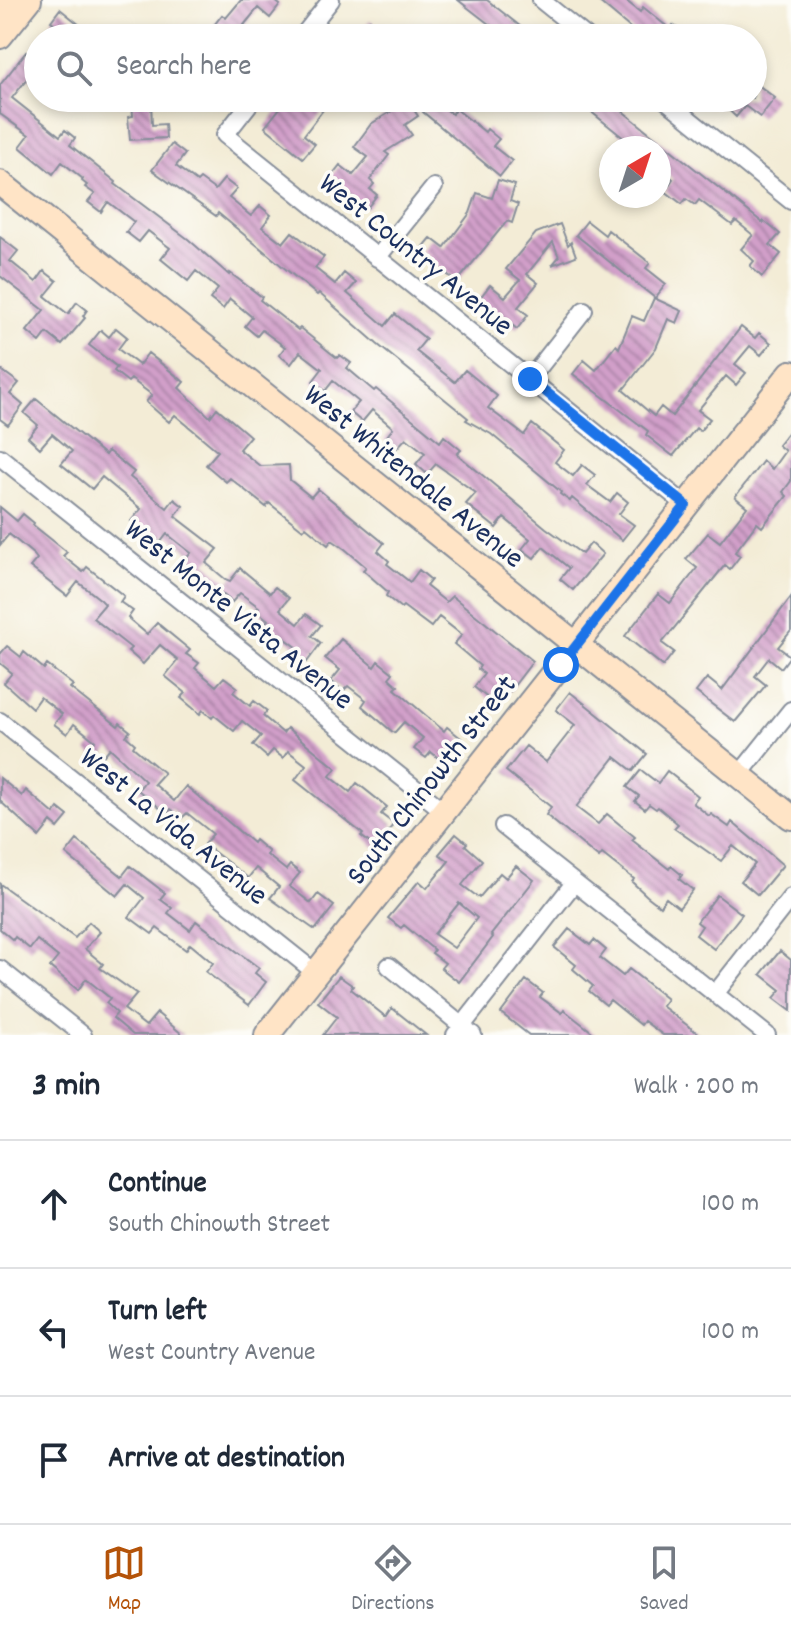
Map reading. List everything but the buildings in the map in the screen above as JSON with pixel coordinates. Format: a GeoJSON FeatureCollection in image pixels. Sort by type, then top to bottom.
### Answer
{"type":"FeatureCollection","features":[{"type":"Feature","properties":{"kind":"street"},"geometry":{"type":"LineString","coordinates":[[0,8],[6,0]]}},
{"type":"Feature","properties":{"kind":"street"},"geometry":{"type":"LineString","coordinates":[[0,36],[29,0]]}},
{"type":"Feature","properties":{"kind":"street"},"geometry":{"type":"LineString","coordinates":[[312,24],[331,0]]}},
{"type":"Feature","properties":{"kind":"street"},"geometry":{"type":"LineString","coordinates":[[541,0],[571,24]]}},
{"type":"Feature","properties":{"kind":"street","name":"West Country Avenue"},"geometry":{"type":"LineString","coordinates":[[243,112],[225,135],[686,505]]}},
{"type":"Feature","properties":{"kind":"street"},"geometry":{"type":"LineString","coordinates":[[680,112],[791,201]]}},
{"type":"Feature","properties":{"kind":"street","name":"West Whitendale Avenue"},"geometry":{"type":"LineString","coordinates":[[0,183],[791,817]]}},
{"type":"Feature","properties":{"kind":"street"},"geometry":{"type":"LineString","coordinates":[[377,258],[434,187]]}},
{"type":"Feature","properties":{"kind":"street"},"geometry":{"type":"LineString","coordinates":[[530,379],[584,310]]}},
{"type":"Feature","properties":{"kind":"street","name":"South Chinowth Street"},"geometry":{"type":"LineString","coordinates":[[267,1035],[791,373]]}},
{"type":"Feature","properties":{"kind":"street","name":"West Monte Vista Avenue"},"geometry":{"type":"LineString","coordinates":[[0,457],[445,812]]}},
{"type":"Feature","properties":{"kind":"street"},"geometry":{"type":"LineString","coordinates":[[739,775],[791,710]]}},
{"type":"Feature","properties":{"kind":"street","name":"West La Vida Avenue"},"geometry":{"type":"LineString","coordinates":[[0,721],[316,973]]}},
{"type":"Feature","properties":{"kind":"street"},"geometry":{"type":"LineString","coordinates":[[503,826],[767,1035]]}},
{"type":"Feature","properties":{"kind":"street"},"geometry":{"type":"LineString","coordinates":[[389,966],[463,1032],[574,883]]}},
{"type":"Feature","properties":{"kind":"street"},"geometry":{"type":"LineString","coordinates":[[715,994],[791,897]]}},
{"type":"Feature","properties":{"kind":"street"},"geometry":{"type":"LineString","coordinates":[[0,969],[83,1035]]}},
{"type":"Feature","properties":{"kind":"route"},"geometry":{"type":"LineString","coordinates":[[530,379],[686,505],[561,665]]}}]}
